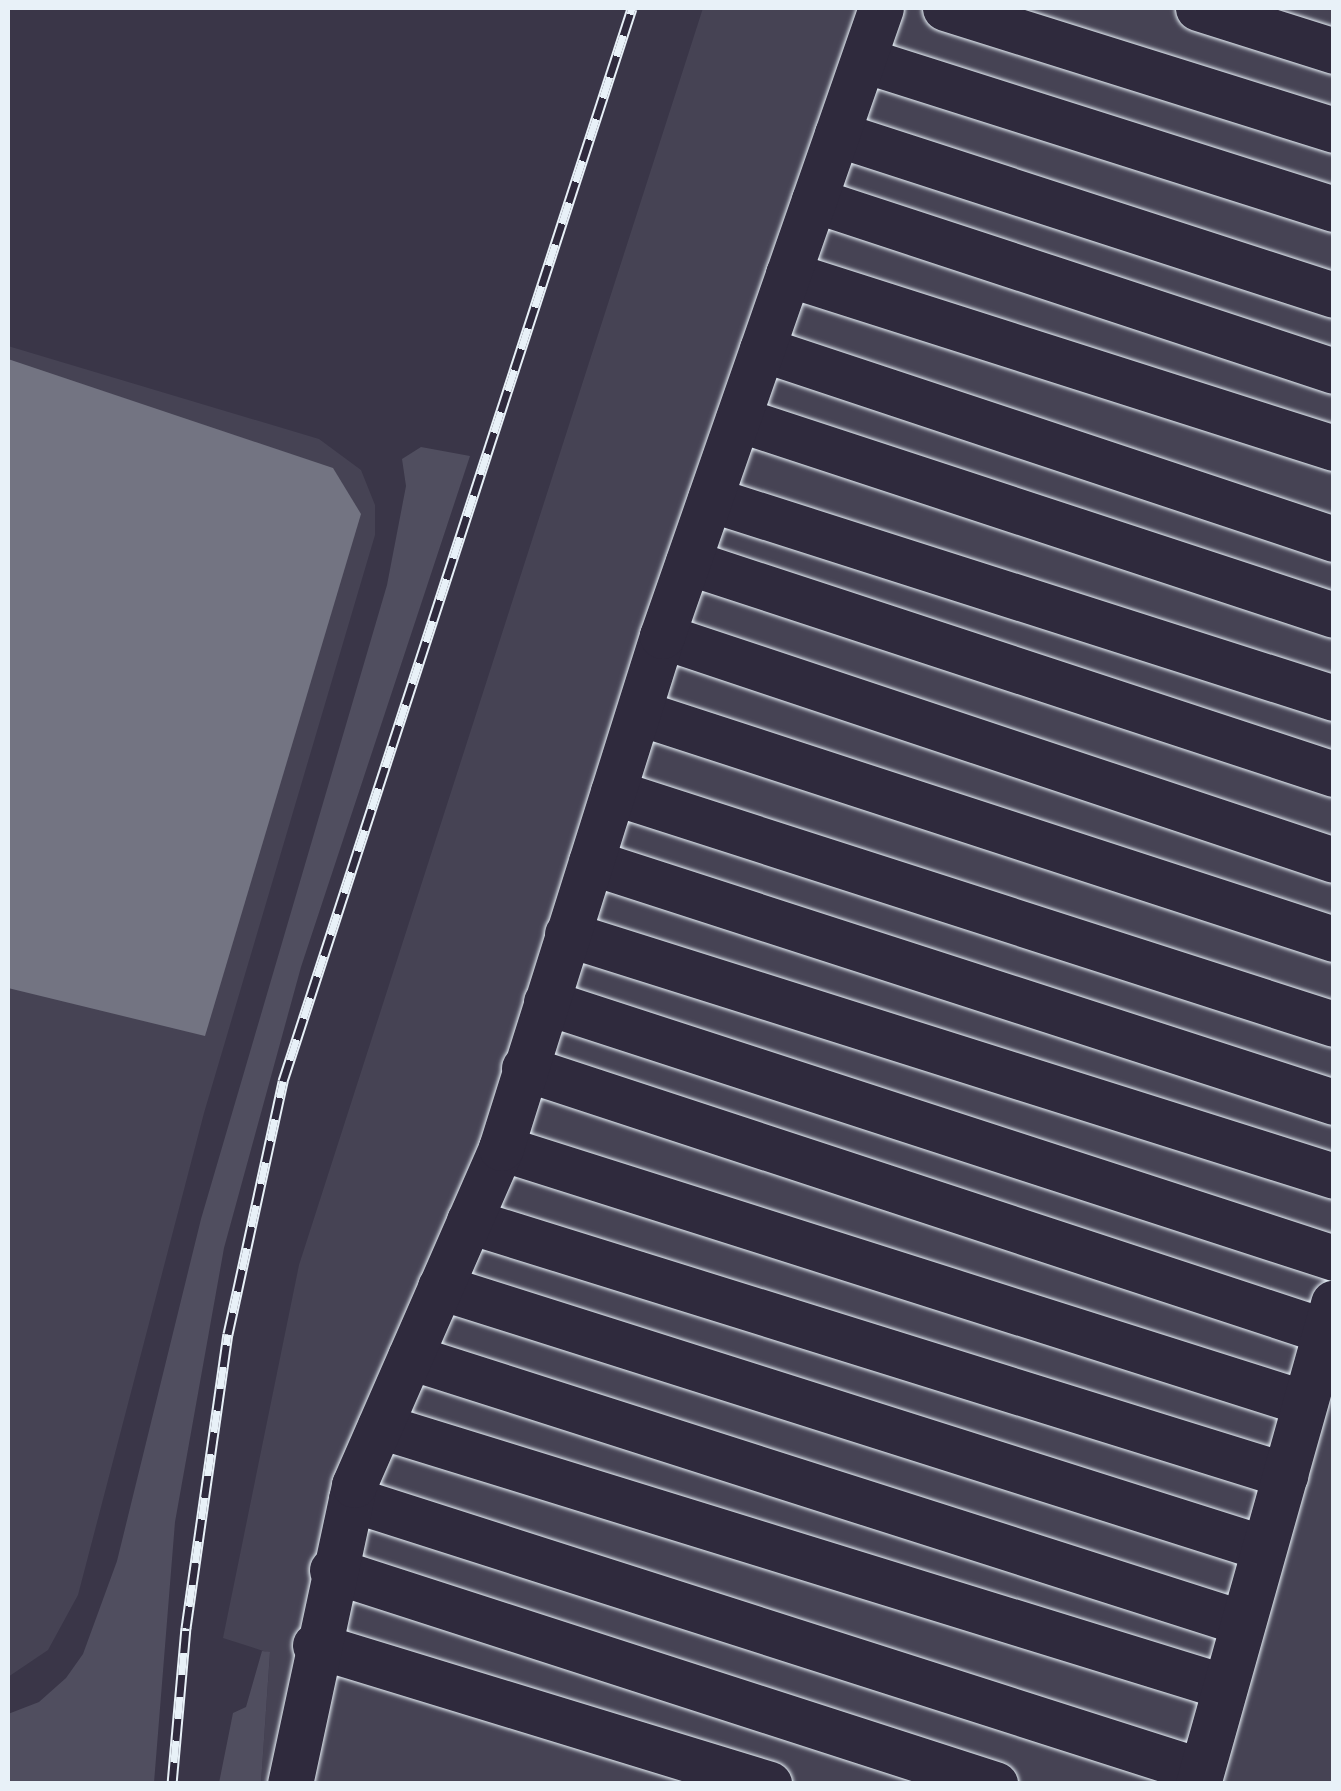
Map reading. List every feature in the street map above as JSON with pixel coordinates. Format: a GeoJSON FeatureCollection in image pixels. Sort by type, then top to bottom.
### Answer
{"type":"FeatureCollection","features":[{"type":"Feature","properties":{"kind":"lane"},"geometry":{"type":"LineString","coordinates":[[290,1784],[315,1646],[350,1498],[500,1148],[662,636],[881,8]]}},
{"type":"Feature","properties":{"kind":"lane"},"geometry":{"type":"LineString","coordinates":[[944,8],[1334,130]]}},
{"type":"Feature","properties":{"kind":"lane"},"geometry":{"type":"LineString","coordinates":[[1198,8],[1334,51]]}},
{"type":"Feature","properties":{"kind":"lane"},"geometry":{"type":"LineString","coordinates":[[864,60],[1334,209]]}},
{"type":"Feature","properties":{"kind":"lane"},"geometry":{"type":"LineString","coordinates":[[837,134],[1334,295]]}},
{"type":"Feature","properties":{"kind":"lane"},"geometry":{"type":"LineString","coordinates":[[814,200],[1334,371]]}},
{"type":"Feature","properties":{"kind":"lane"},"geometry":{"type":"LineString","coordinates":[[788,274],[1334,448]]}},
{"type":"Feature","properties":{"kind":"lane"},"geometry":{"type":"LineString","coordinates":[[762,350],[1334,539]]}},
{"type":"Feature","properties":{"kind":"lane"},"geometry":{"type":"LineString","coordinates":[[738,419],[1334,615]]}},
{"type":"Feature","properties":{"kind":"lane"},"geometry":{"type":"LineString","coordinates":[[710,499],[1334,698]]}},
{"type":"Feature","properties":{"kind":"lane"},"geometry":{"type":"LineString","coordinates":[[688,562],[1334,774]]}},
{"type":"Feature","properties":{"kind":"lane"},"geometry":{"type":"LineString","coordinates":[[662,636],[1334,860]]}},
{"type":"Feature","properties":{"kind":"lane"},"geometry":{"type":"LineString","coordinates":[[640,713],[1334,938]]}},
{"type":"Feature","properties":{"kind":"lane"},"geometry":{"type":"LineString","coordinates":[[613,792],[1334,1024]]}},
{"type":"Feature","properties":{"kind":"lane"},"geometry":{"type":"LineString","coordinates":[[591,862],[1334,1102]]}},
{"type":"Feature","properties":{"kind":"lane"},"geometry":{"type":"LineString","coordinates":[[567,934],[1334,1176]]}},
{"type":"Feature","properties":{"kind":"lane"},"geometry":{"type":"LineString","coordinates":[[546,1002],[1334,1258]]}},
{"type":"Feature","properties":{"kind":"lane"},"geometry":{"type":"LineString","coordinates":[[350,1498],[1200,1777],[1329,1316],[524,1068]]}},
{"type":"Feature","properties":{"kind":"lane"},"geometry":{"type":"LineString","coordinates":[[500,1148],[1305,1404]]}},
{"type":"Feature","properties":{"kind":"lane"},"geometry":{"type":"LineString","coordinates":[[469,1221],[1285,1475]]}},
{"type":"Feature","properties":{"kind":"lane"},"geometry":{"type":"LineString","coordinates":[[440,1287],[1264,1548]]}},
{"type":"Feature","properties":{"kind":"lane"},"geometry":{"type":"LineString","coordinates":[[410,1357],[1243,1623]]}},
{"type":"Feature","properties":{"kind":"lane"},"geometry":{"type":"LineString","coordinates":[[380,1426],[1225,1688]]}},
{"type":"Feature","properties":{"kind":"lane"},"geometry":{"type":"LineString","coordinates":[[332,1570],[996,1784]]}},
{"type":"Feature","properties":{"kind":"lane"},"geometry":{"type":"LineString","coordinates":[[315,1646],[769,1784]]}},
{"type":"Feature","properties":{"kind":"shaded area"},"geometry":{"type":"Polygon","coordinates":[[[703,8],[1333,8],[1333,1783],[261,1783],[270,1653],[223,1638],[299,1265],[703,8]]]}},
{"type":"Feature","properties":{"kind":"shaded area"},"geometry":{"type":"Polygon","coordinates":[[[8,346],[319,439],[361,470],[375,505],[375,535],[204,1113],[78,1595],[48,1650],[8,1677],[8,346]]]}},
{"type":"Feature","properties":{"kind":"shaded area"},"geometry":{"type":"Polygon","coordinates":[[[421,447],[470,456],[301,967],[224,1248],[175,1522],[154,1783],[8,1783],[8,1714],[39,1702],[66,1678],[83,1654],[117,1561],[201,1219],[387,585],[406,486],[402,459],[421,447]]]}},
{"type":"Feature","properties":{"kind":"shaded area"},"geometry":{"type":"Polygon","coordinates":[[[262,1651],[270,1652],[261,1783],[219,1783],[233,1713],[246,1707],[262,1651]]]}},
{"type":"Feature","properties":{"kind":"water"},"geometry":{"type":"Polygon","coordinates":[[[8,359],[333,468],[361,514],[205,1036],[8,988],[8,359]]]}},
{"type":"Feature","properties":{"kind":"railway"},"geometry":{"type":"LineString","coordinates":[[172,1784],[186,1628],[228,1334],[283,1081],[632,8]]}}]}
